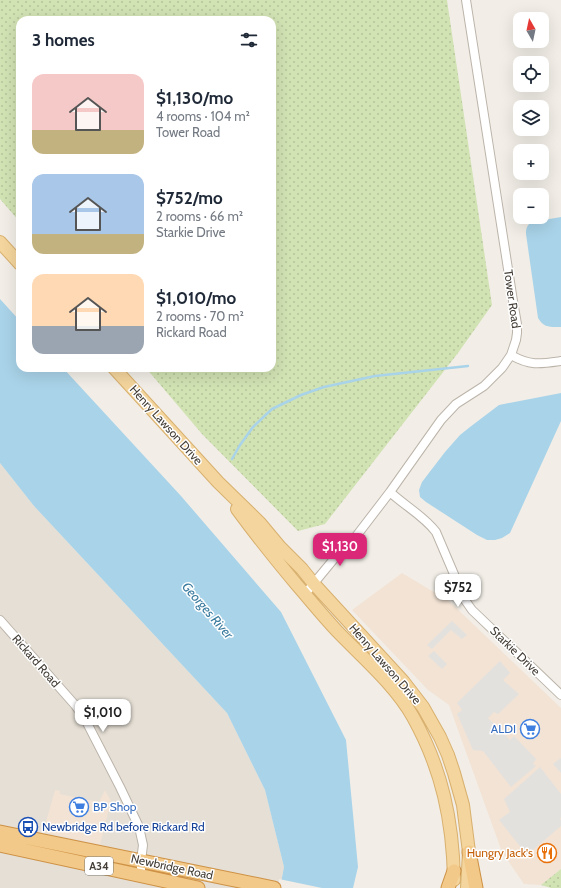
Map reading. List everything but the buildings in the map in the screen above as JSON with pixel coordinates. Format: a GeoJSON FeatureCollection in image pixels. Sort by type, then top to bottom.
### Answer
{"type":"FeatureCollection","features":[{"type":"Feature","properties":{"kind":"highway","name":"Newbridge Road"},"geometry":{"type":"LineString","coordinates":[[0,832],[274,888]]}},
{"type":"Feature","properties":{"kind":"highway","name":"Newbridge Road"},"geometry":{"type":"LineString","coordinates":[[0,845],[198,888]]}},
{"type":"Feature","properties":{"kind":"highway"},"geometry":{"type":"LineString","coordinates":[[469,852],[476,888]]}},
{"type":"Feature","properties":{"kind":"highway"},"geometry":{"type":"LineString","coordinates":[[448,888],[454,871]]}},
{"type":"Feature","properties":{"kind":"main road"},"geometry":{"type":"LineString","coordinates":[[0,242],[16,260]]}},
{"type":"Feature","properties":{"kind":"main road","name":"Henry Lawson Drive"},"geometry":{"type":"LineString","coordinates":[[118,372],[218,482],[260,524],[302,570],[403,681],[423,707],[440,737],[448,755],[462,805],[469,852],[467,888]]}},
{"type":"Feature","properties":{"kind":"main road","name":"Henry Lawson Drive"},"geometry":{"type":"LineString","coordinates":[[218,482],[251,528],[305,594],[386,682],[401,700],[412,717],[428,748],[440,779],[448,809],[453,846],[454,888]]}},
{"type":"Feature","properties":{"kind":"street","name":"Tower Road"},"geometry":{"type":"LineString","coordinates":[[305,594],[338,554],[354,539],[390,492],[441,420],[456,404],[484,386],[502,368],[511,355],[516,340],[517,324],[466,0]]}},
{"type":"Feature","properties":{"kind":"street"},"geometry":{"type":"LineString","coordinates":[[511,355],[535,364],[561,361]]}},
{"type":"Feature","properties":{"kind":"street","name":"Starkie Drive"},"geometry":{"type":"LineString","coordinates":[[390,492],[420,516],[436,532],[464,600],[472,610],[561,695]]}},
{"type":"Feature","properties":{"kind":"street","name":"Rickard Road"},"geometry":{"type":"LineString","coordinates":[[0,620],[75,705],[85,719],[139,826],[143,845],[141,875]]}},
{"type":"Feature","properties":{"kind":"shaded area"},"geometry":{"type":"Polygon","coordinates":[[[0,463],[34,506],[227,713],[265,790],[284,867],[280,888],[0,888],[0,463]]]}},
{"type":"Feature","properties":{"kind":"shaded area"},"geometry":{"type":"Polygon","coordinates":[[[402,573],[449,601],[561,708],[561,869],[541,885],[524,884],[502,852],[449,705],[428,690],[352,610],[402,573]]]}},
{"type":"Feature","properties":{"kind":"shaded area"},"geometry":{"type":"Polygon","coordinates":[[[452,621],[467,635],[462,639],[451,630],[432,649],[427,645],[452,621]]]}},
{"type":"Feature","properties":{"kind":"shaded area"},"geometry":{"type":"Polygon","coordinates":[[[434,651],[447,664],[442,669],[428,656],[434,651]]]}},
{"type":"Feature","properties":{"kind":"shaded area"},"geometry":{"type":"Polygon","coordinates":[[[500,661],[510,673],[503,680],[519,694],[498,714],[494,712],[488,718],[510,740],[514,736],[536,759],[533,764],[536,766],[511,787],[483,751],[473,750],[457,714],[462,710],[457,703],[500,661]]]}},
{"type":"Feature","properties":{"kind":"shaded area"},"geometry":{"type":"Polygon","coordinates":[[[561,758],[561,773],[553,764],[561,758]]]}},
{"type":"Feature","properties":{"kind":"shaded area"},"geometry":{"type":"Polygon","coordinates":[[[540,767],[561,794],[561,826],[527,855],[499,820],[510,812],[504,799],[540,767]]]}},
{"type":"Feature","properties":{"kind":"shaded area"},"geometry":{"type":"Polygon","coordinates":[[[55,790],[60,791],[60,794],[99,802],[105,790],[111,801],[100,845],[43,832],[55,790]]]}},
{"type":"Feature","properties":{"kind":"green space"},"geometry":{"type":"Polygon","coordinates":[[[0,0],[447,0],[492,305],[458,353],[325,524],[298,531],[202,434],[149,372],[276,372],[276,16],[16,16],[16,217],[0,199],[0,0]]]}},
{"type":"Feature","properties":{"kind":"green space"},"geometry":{"type":"Polygon","coordinates":[[[561,869],[561,888],[551,888],[541,885],[561,869]]]}},
{"type":"Feature","properties":{"kind":"water"},"geometry":{"type":"Polygon","coordinates":[[[561,217],[561,327],[550,327],[543,324],[538,318],[526,234],[527,228],[530,224],[549,224],[549,219],[561,217]]]}},
{"type":"Feature","properties":{"kind":"water","name":"Georges River"},"geometry":{"type":"Polygon","coordinates":[[[0,299],[16,317],[16,372],[67,372],[181,496],[281,612],[346,740],[358,867],[353,888],[280,888],[284,867],[265,790],[227,713],[34,506],[0,463],[0,299]]]}},
{"type":"Feature","properties":{"kind":"water"},"geometry":{"type":"Polygon","coordinates":[[[561,393],[561,421],[510,533],[502,538],[487,540],[420,497],[419,490],[422,482],[445,452],[460,435],[499,405],[561,393]]]}},
{"type":"Feature","properties":{"kind":"pier"},"geometry":{"type":"Polygon","coordinates":[[[279,879],[322,888],[278,888],[279,879]]]}},
{"type":"Feature","properties":{"kind":"waterway"},"geometry":{"type":"LineString","coordinates":[[232,459],[253,427],[272,409],[301,395],[324,387],[375,376],[468,366]]}},
{"type":"Feature","properties":{"kind":"place","name":"ALDI"},"geometry":{"type":"Point","coordinates":[530,729]}},
{"type":"Feature","properties":{"kind":"place","name":"BP Shop"},"geometry":{"type":"Point","coordinates":[79,807]}},
{"type":"Feature","properties":{"kind":"place","name":"Newbridge Rd before Rickard Rd"},"geometry":{"type":"Point","coordinates":[28,827]}},
{"type":"Feature","properties":{"kind":"place","name":"Hungry Jack's"},"geometry":{"type":"Point","coordinates":[547,853]}}]}
